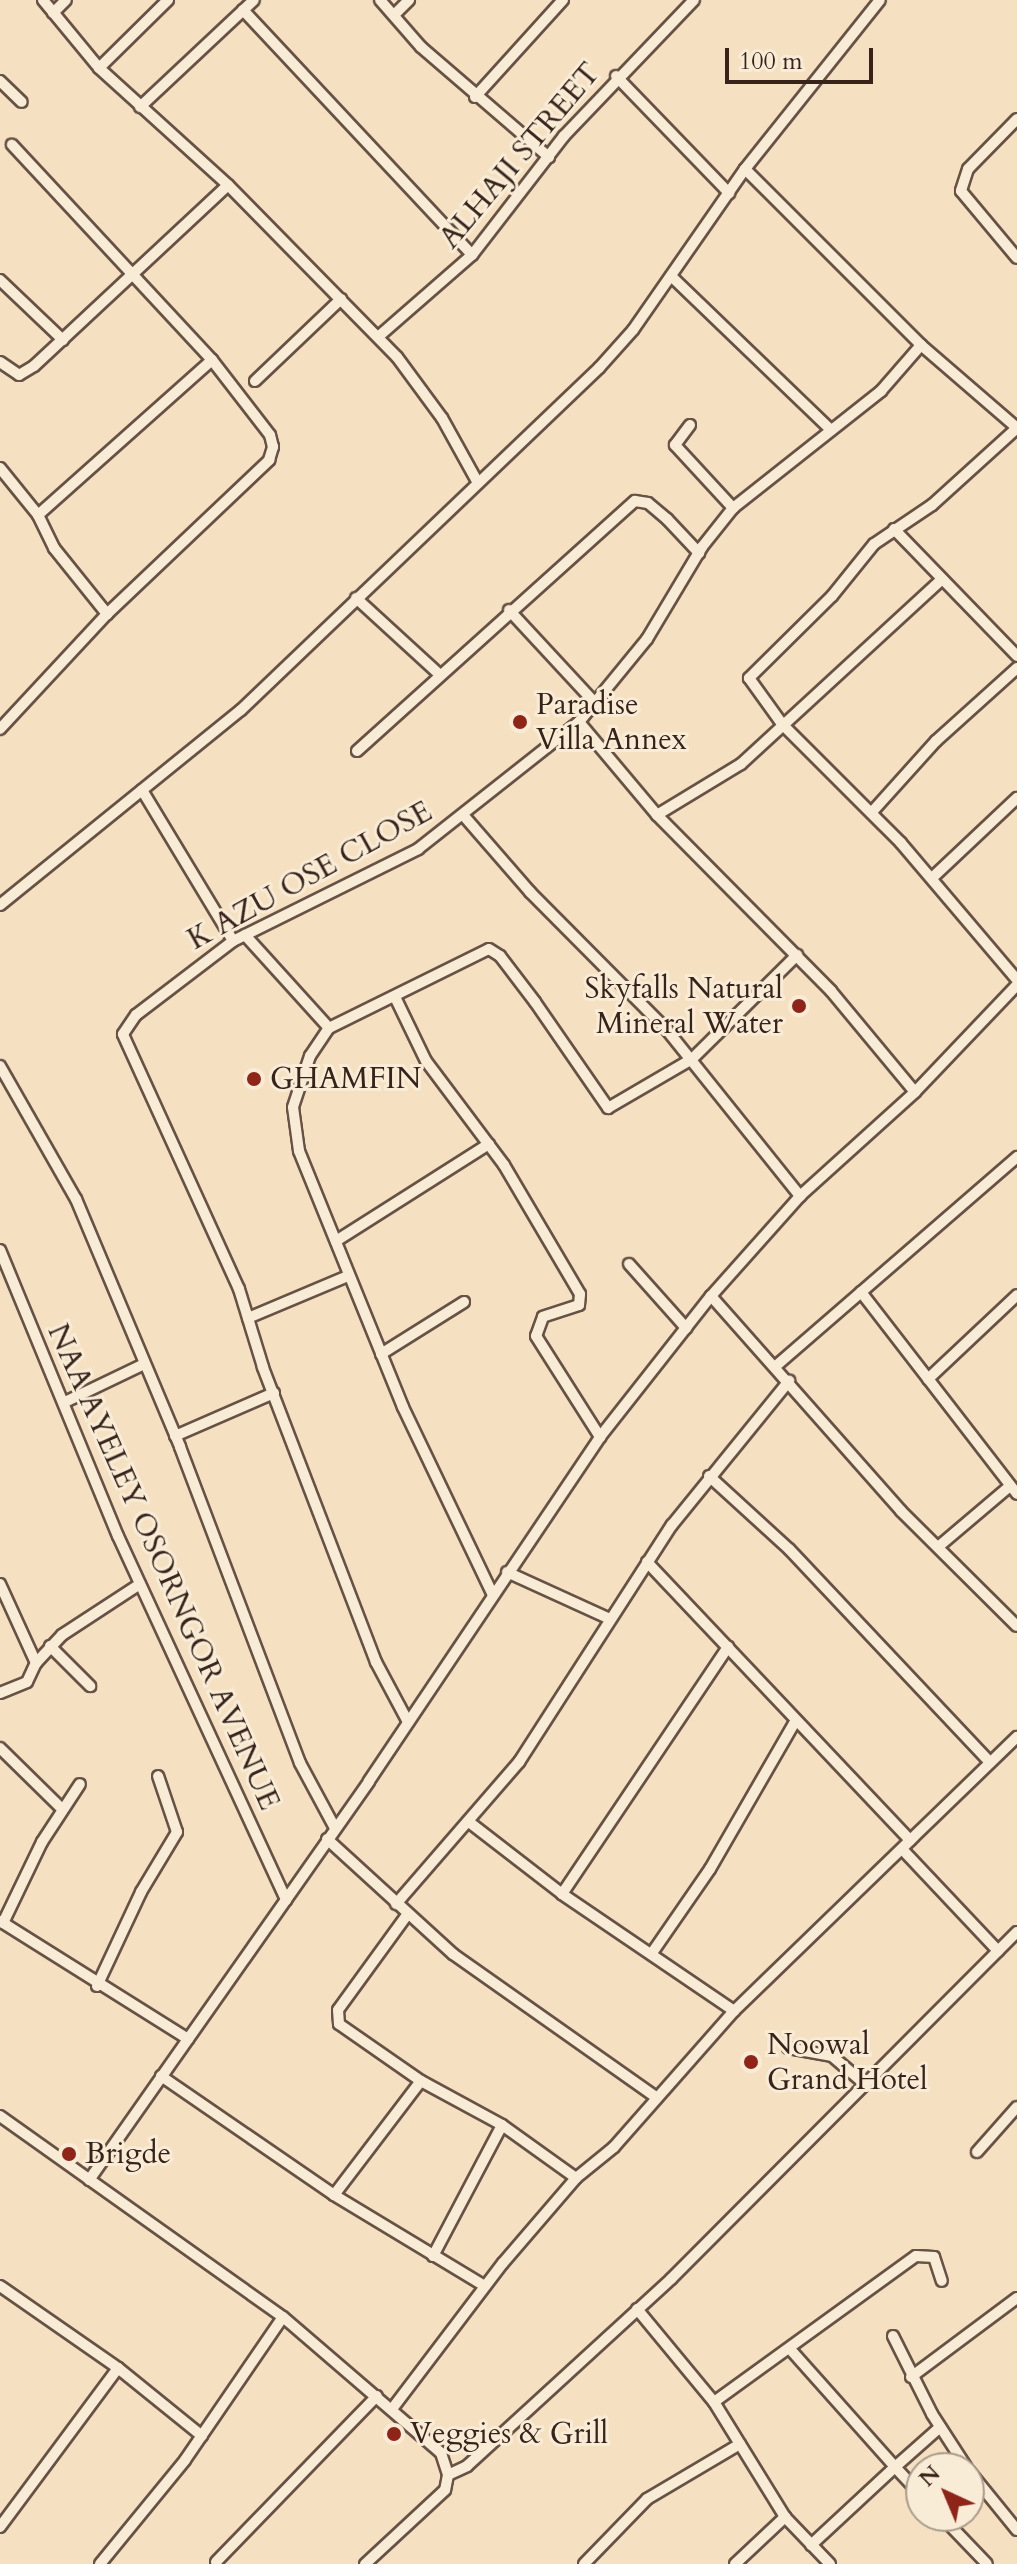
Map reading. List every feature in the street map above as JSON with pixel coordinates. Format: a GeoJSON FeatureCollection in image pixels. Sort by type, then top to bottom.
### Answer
{"type":"FeatureCollection","features":[{"type":"Feature","properties":{"kind":"street"},"geometry":{"type":"LineString","coordinates":[[43,0],[99,68],[228,185],[378,337],[442,418],[478,483]]}},
{"type":"Feature","properties":{"kind":"street"},"geometry":{"type":"LineString","coordinates":[[53,13],[66,0]]}},
{"type":"Feature","properties":{"kind":"street"},"geometry":{"type":"LineString","coordinates":[[99,68],[168,0]]}},
{"type":"Feature","properties":{"kind":"street"},"geometry":{"type":"LineString","coordinates":[[140,107],[254,0]]}},
{"type":"Feature","properties":{"kind":"street"},"geometry":{"type":"LineString","coordinates":[[380,0],[421,47],[475,97],[549,157]]}},
{"type":"Feature","properties":{"kind":"street"},"geometry":{"type":"LineString","coordinates":[[395,14],[409,0]]}},
{"type":"Feature","properties":{"kind":"street"},"geometry":{"type":"LineString","coordinates":[[475,97],[563,0]]}},
{"type":"Feature","properties":{"kind":"street","name":"ALHAJI STREET"},"geometry":{"type":"LineString","coordinates":[[378,337],[472,255],[616,76],[694,0]]}},
{"type":"Feature","properties":{"kind":"street"},"geometry":{"type":"LineString","coordinates":[[1,903],[241,710],[599,368],[671,276],[745,169],[880,0]]}},
{"type":"Feature","properties":{"kind":"street"},"geometry":{"type":"LineString","coordinates":[[243,10],[472,255]]}},
{"type":"Feature","properties":{"kind":"street"},"geometry":{"type":"LineString","coordinates":[[616,76],[729,193]]}},
{"type":"Feature","properties":{"kind":"street"},"geometry":{"type":"LineString","coordinates":[[0,81],[22,102]]}},
{"type":"Feature","properties":{"kind":"street"},"geometry":{"type":"LineString","coordinates":[[1017,119],[968,169],[961,191],[1017,258]]}},
{"type":"Feature","properties":{"kind":"street"},"geometry":{"type":"LineString","coordinates":[[0,729],[107,614],[269,460],[270,435],[212,360],[12,145]]}},
{"type":"Feature","properties":{"kind":"street"},"geometry":{"type":"LineString","coordinates":[[89,2180],[286,1900],[600,1437],[711,1296],[800,1196],[915,1092],[1017,982],[932,878],[872,812],[782,724],[752,687],[749,678],[754,668],[894,529],[932,505],[1017,428],[921,345],[745,169]]}},
{"type":"Feature","properties":{"kind":"street"},"geometry":{"type":"LineString","coordinates":[[0,362],[19,375],[136,276],[228,185]]}},
{"type":"Feature","properties":{"kind":"street"},"geometry":{"type":"LineString","coordinates":[[671,276],[830,429]]}},
{"type":"Feature","properties":{"kind":"street"},"geometry":{"type":"LineString","coordinates":[[0,280],[63,340]]}},
{"type":"Feature","properties":{"kind":"street"},"geometry":{"type":"LineString","coordinates":[[255,381],[341,299]]}},
{"type":"Feature","properties":{"kind":"street","name":"K AZU OSE CLOSE"},"geometry":{"type":"LineString","coordinates":[[248,1318],[144,1075],[123,1040],[136,1015],[233,941],[387,867],[464,816],[579,722],[597,705],[666,612],[699,553],[733,508],[881,391],[921,345]]}},
{"type":"Feature","properties":{"kind":"street"},"geometry":{"type":"LineString","coordinates":[[38,515],[212,360]]}},
{"type":"Feature","properties":{"kind":"street"},"geometry":{"type":"LineString","coordinates":[[690,425],[675,445],[733,508]]}},
{"type":"Feature","properties":{"kind":"street"},"geometry":{"type":"LineString","coordinates":[[0,468],[38,515],[54,548],[107,614]]}},
{"type":"Feature","properties":{"kind":"street"},"geometry":{"type":"LineString","coordinates":[[357,751],[509,610],[635,501],[648,503],[699,553]]}},
{"type":"Feature","properties":{"kind":"street"},"geometry":{"type":"LineString","coordinates":[[894,529],[1017,656]]}},
{"type":"Feature","properties":{"kind":"street"},"geometry":{"type":"LineString","coordinates":[[657,815],[741,764],[782,724],[875,646],[941,580]]}},
{"type":"Feature","properties":{"kind":"street"},"geometry":{"type":"LineString","coordinates":[[356,598],[440,675]]}},
{"type":"Feature","properties":{"kind":"street"},"geometry":{"type":"LineString","coordinates":[[509,610],[597,705]]}},
{"type":"Feature","properties":{"kind":"street"},"geometry":{"type":"LineString","coordinates":[[872,812],[936,741],[1017,668]]}},
{"type":"Feature","properties":{"kind":"street"},"geometry":{"type":"LineString","coordinates":[[579,722],[657,815],[797,955],[915,1092]]}},
{"type":"Feature","properties":{"kind":"street"},"geometry":{"type":"LineString","coordinates":[[142,790],[233,941]]}},
{"type":"Feature","properties":{"kind":"street"},"geometry":{"type":"LineString","coordinates":[[932,878],[1017,798]]}},
{"type":"Feature","properties":{"kind":"street"},"geometry":{"type":"LineString","coordinates":[[464,816],[692,1059],[800,1196]]}},
{"type":"Feature","properties":{"kind":"street"},"geometry":{"type":"LineString","coordinates":[[245,935],[329,1028]]}},
{"type":"Feature","properties":{"kind":"street"},"geometry":{"type":"LineString","coordinates":[[492,1593],[381,1354],[299,1151],[293,1107],[305,1068],[329,1028],[489,949],[500,956],[535,1002],[606,1107],[692,1059],[797,955]]}},
{"type":"Feature","properties":{"kind":"street"},"geometry":{"type":"LineString","coordinates":[[395,997],[426,1061],[489,1144],[580,1294],[579,1305],[543,1317],[537,1342],[600,1437]]}},
{"type":"Feature","properties":{"kind":"street"},"geometry":{"type":"LineString","coordinates":[[0,1066],[76,1199],[142,1365],[175,1436],[300,1763],[335,1828]]}},
{"type":"Feature","properties":{"kind":"street"},"geometry":{"type":"LineString","coordinates":[[336,1241],[489,1144]]}},
{"type":"Feature","properties":{"kind":"street"},"geometry":{"type":"LineString","coordinates":[[777,1365],[1017,1157]]}},
{"type":"Feature","properties":{"kind":"street","name":"NAA AYELEY OSORNGOR AVENUE"},"geometry":{"type":"LineString","coordinates":[[0,1250],[140,1584],[286,1900]]}},
{"type":"Feature","properties":{"kind":"street"},"geometry":{"type":"LineString","coordinates":[[629,1264],[686,1328]]}},
{"type":"Feature","properties":{"kind":"street"},"geometry":{"type":"LineString","coordinates":[[348,1276],[248,1318],[376,1662],[408,1722]]}},
{"type":"Feature","properties":{"kind":"street"},"geometry":{"type":"LineString","coordinates":[[861,1292],[1013,1490],[938,1547]]}},
{"type":"Feature","properties":{"kind":"street"},"geometry":{"type":"LineString","coordinates":[[928,1379],[1017,1295]]}},
{"type":"Feature","properties":{"kind":"street"},"geometry":{"type":"LineString","coordinates":[[711,1296],[777,1365],[938,1547],[1017,1626]]}},
{"type":"Feature","properties":{"kind":"street"},"geometry":{"type":"LineString","coordinates":[[381,1354],[464,1302]]}},
{"type":"Feature","properties":{"kind":"street"},"geometry":{"type":"LineString","coordinates":[[65,1402],[142,1365]]}},
{"type":"Feature","properties":{"kind":"street"},"geometry":{"type":"LineString","coordinates":[[396,1904],[519,1762],[647,1562],[709,1476],[789,1381]]}},
{"type":"Feature","properties":{"kind":"street"},"geometry":{"type":"LineString","coordinates":[[175,1436],[274,1393]]}},
{"type":"Feature","properties":{"kind":"street"},"geometry":{"type":"LineString","coordinates":[[709,1476],[789,1549],[990,1762]]}},
{"type":"Feature","properties":{"kind":"street"},"geometry":{"type":"LineString","coordinates":[[647,1562],[795,1722],[910,1840]]}},
{"type":"Feature","properties":{"kind":"street"},"geometry":{"type":"LineString","coordinates":[[507,1572],[610,1619]]}},
{"type":"Feature","properties":{"kind":"street"},"geometry":{"type":"LineString","coordinates":[[0,1584],[36,1663]]}},
{"type":"Feature","properties":{"kind":"street"},"geometry":{"type":"LineString","coordinates":[[0,1693],[27,1682],[36,1663],[50,1646],[140,1584]]}},
{"type":"Feature","properties":{"kind":"street"},"geometry":{"type":"LineString","coordinates":[[50,1646],[90,1686]]}},
{"type":"Feature","properties":{"kind":"street"},"geometry":{"type":"LineString","coordinates":[[562,1894],[728,1647]]}},
{"type":"Feature","properties":{"kind":"street"},"geometry":{"type":"LineString","coordinates":[[652,1953],[710,1869],[795,1722]]}},
{"type":"Feature","properties":{"kind":"street"},"geometry":{"type":"LineString","coordinates":[[392,2409],[485,2286],[576,2178],[614,2147],[734,2011],[1017,1737]]}},
{"type":"Feature","properties":{"kind":"street"},"geometry":{"type":"LineString","coordinates":[[0,1748],[61,1808]]}},
{"type":"Feature","properties":{"kind":"street"},"geometry":{"type":"LineString","coordinates":[[97,1986],[135,1903],[177,1832],[158,1776]]}},
{"type":"Feature","properties":{"kind":"street"},"geometry":{"type":"LineString","coordinates":[[80,1784],[61,1808],[1,1922],[97,1986],[188,2039]]}},
{"type":"Feature","properties":{"kind":"street"},"geometry":{"type":"LineString","coordinates":[[469,1822],[562,1894],[734,2011]]}},
{"type":"Feature","properties":{"kind":"street"},"geometry":{"type":"LineString","coordinates":[[327,1839],[407,1915],[514,2000],[656,2097]]}},
{"type":"Feature","properties":{"kind":"street"},"geometry":{"type":"LineString","coordinates":[[902,1849],[998,1951]]}},
{"type":"Feature","properties":{"kind":"street"},"geometry":{"type":"LineString","coordinates":[[407,1915],[337,2016],[356,2039],[421,2081],[502,2125],[576,2178]]}},
{"type":"Feature","properties":{"kind":"street"},"geometry":{"type":"LineString","coordinates":[[448,2475],[467,2466],[637,2309],[1017,1932]]}},
{"type":"Feature","properties":{"kind":"street"},"geometry":{"type":"LineString","coordinates":[[788,2048],[832,2056],[865,2084]]}},
{"type":"Feature","properties":{"kind":"street"},"geometry":{"type":"LineString","coordinates":[[161,2076],[334,2195],[485,2286]]}},
{"type":"Feature","properties":{"kind":"street"},"geometry":{"type":"LineString","coordinates":[[334,2195],[421,2081]]}},
{"type":"Feature","properties":{"kind":"street"},"geometry":{"type":"LineString","coordinates":[[977,2152],[1017,2107]]}},
{"type":"Feature","properties":{"kind":"street"},"geometry":{"type":"LineString","coordinates":[[2,2121],[283,2317],[441,2453],[448,2475],[445,2490],[431,2507],[365,2564]]}},
{"type":"Feature","properties":{"kind":"street"},"geometry":{"type":"LineString","coordinates":[[433,2256],[502,2125]]}},
{"type":"Feature","properties":{"kind":"street"},"geometry":{"type":"LineString","coordinates":[[714,2402],[916,2256],[934,2257],[942,2281]]}},
{"type":"Feature","properties":{"kind":"street"},"geometry":{"type":"LineString","coordinates":[[0,2286],[118,2368],[202,2436]]}},
{"type":"Feature","properties":{"kind":"street"},"geometry":{"type":"LineString","coordinates":[[911,2377],[1017,2298]]}},
{"type":"Feature","properties":{"kind":"street"},"geometry":{"type":"LineString","coordinates":[[637,2309],[714,2402],[785,2517],[830,2564]]}},
{"type":"Feature","properties":{"kind":"street"},"geometry":{"type":"LineString","coordinates":[[100,2564],[202,2436],[283,2317]]}},
{"type":"Feature","properties":{"kind":"street"},"geometry":{"type":"LineString","coordinates":[[893,2336],[911,2377],[956,2452]]}},
{"type":"Feature","properties":{"kind":"street"},"geometry":{"type":"LineString","coordinates":[[790,2349],[905,2478]]}},
{"type":"Feature","properties":{"kind":"street"},"geometry":{"type":"LineString","coordinates":[[0,2527],[118,2368]]}},
{"type":"Feature","properties":{"kind":"street"},"geometry":{"type":"LineString","coordinates":[[216,2562],[377,2396]]}},
{"type":"Feature","properties":{"kind":"street"},"geometry":{"type":"LineString","coordinates":[[811,2545],[940,2427]]}},
{"type":"Feature","properties":{"kind":"street"},"geometry":{"type":"LineString","coordinates":[[584,2564],[647,2499],[740,2444]]}},
{"type":"Feature","properties":{"kind":"street"},"geometry":{"type":"LineString","coordinates":[[985,2491],[1017,2530]]}},
{"type":"Feature","properties":{"kind":"street"},"geometry":{"type":"LineString","coordinates":[[735,2564],[785,2517]]}},
{"type":"Feature","properties":{"kind":"street"},"geometry":{"type":"LineString","coordinates":[[956,2532],[987,2564]]}},
{"type":"Feature","properties":{"kind":"place","name":"Paradise Villa Annex"},"geometry":{"type":"Point","coordinates":[520,722]}},
{"type":"Feature","properties":{"kind":"place","name":"Skyfalls Natural Mineral Water"},"geometry":{"type":"Point","coordinates":[799,1006]}},
{"type":"Feature","properties":{"kind":"place","name":"GHAMFIN"},"geometry":{"type":"Point","coordinates":[254,1079]}},
{"type":"Feature","properties":{"kind":"place","name":"Noowal Grand Hotel"},"geometry":{"type":"Point","coordinates":[751,2062]}},
{"type":"Feature","properties":{"kind":"place","name":"Brigde"},"geometry":{"type":"Point","coordinates":[69,2154]}},
{"type":"Feature","properties":{"kind":"place","name":"Veggies & Grill"},"geometry":{"type":"Point","coordinates":[394,2434]}}]}
